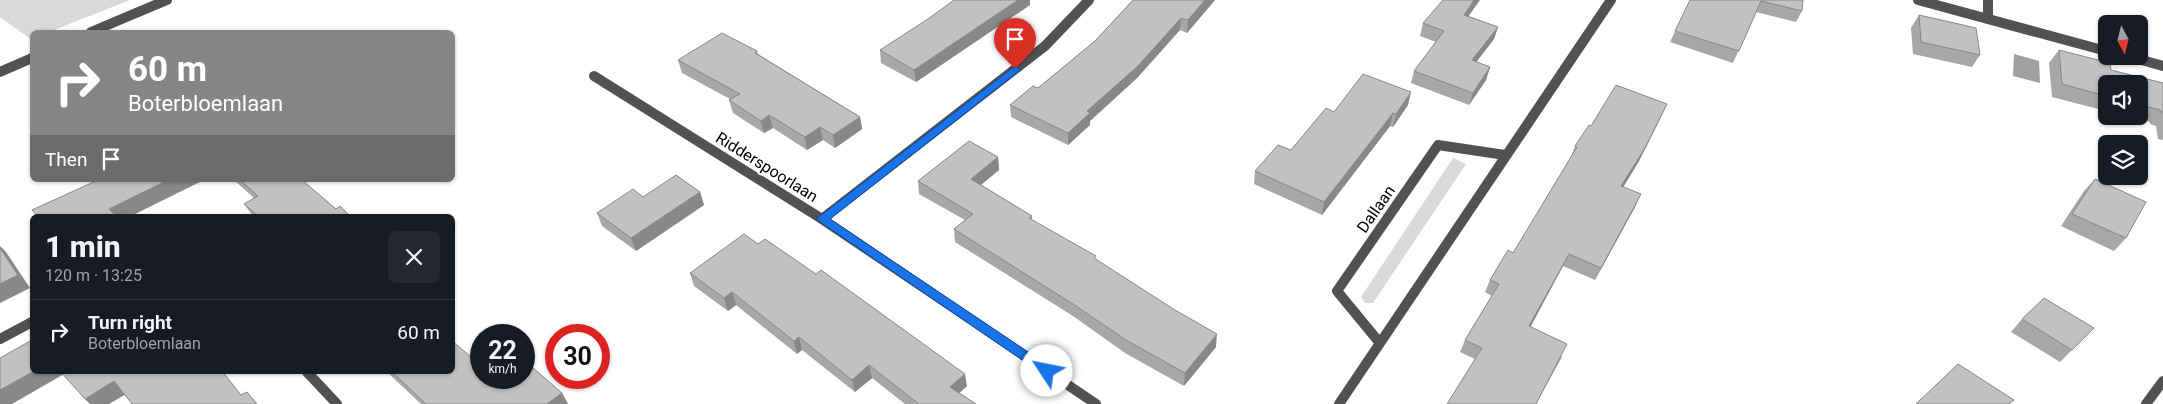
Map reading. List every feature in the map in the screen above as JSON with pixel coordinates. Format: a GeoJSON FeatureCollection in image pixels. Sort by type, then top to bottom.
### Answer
{"type":"FeatureCollection","features":[{"type":"Feature","properties":{"kind":"street"},"geometry":{"type":"LineString","coordinates":[[96,30],[167,0]]}},
{"type":"Feature","properties":{"kind":"street"},"geometry":{"type":"LineString","coordinates":[[822,219],[1045,46],[1089,0]]}},
{"type":"Feature","properties":{"kind":"street"},"geometry":{"type":"LineString","coordinates":[[1339,404],[1378,342],[1611,0]]}},
{"type":"Feature","properties":{"kind":"street"},"geometry":{"type":"LineString","coordinates":[[1918,0],[2098,49]]}},
{"type":"Feature","properties":{"kind":"street"},"geometry":{"type":"LineString","coordinates":[[1988,0],[1988,18]]}},
{"type":"Feature","properties":{"kind":"street"},"geometry":{"type":"LineString","coordinates":[[0,72],[30,59]]}},
{"type":"Feature","properties":{"kind":"street"},"geometry":{"type":"LineString","coordinates":[[2148,62],[2163,66]]}},
{"type":"Feature","properties":{"kind":"street","name":"Ridderspoorlaan"},"geometry":{"type":"LineString","coordinates":[[594,76],[822,219],[1096,404]]}},
{"type":"Feature","properties":{"kind":"street","name":"Dallaan"},"geometry":{"type":"LineString","coordinates":[[1378,342],[1337,291],[1438,145],[1505,155]]}},
{"type":"Feature","properties":{"kind":"street"},"geometry":{"type":"LineString","coordinates":[[0,339],[30,323]]}},
{"type":"Feature","properties":{"kind":"street"},"geometry":{"type":"LineString","coordinates":[[309,374],[337,404]]}},
{"type":"Feature","properties":{"kind":"street"},"geometry":{"type":"LineString","coordinates":[[2146,404],[2163,381]]}},
{"type":"Feature","properties":{"kind":"shaded area"},"geometry":{"type":"Polygon","coordinates":[[[0,0],[130,0],[54,30],[30,30],[30,39],[0,17],[0,0]]]}},
{"type":"Feature","properties":{"kind":"shaded area"},"geometry":{"type":"Polygon","coordinates":[[[2014,54],[2039,61],[2040,83],[2013,76],[2014,54]]]}},
{"type":"Feature","properties":{"kind":"shaded area"},"geometry":{"type":"Polygon","coordinates":[[[1453,158],[1466,164],[1373,303],[1365,303],[1361,297],[1453,158]]]}},
{"type":"Feature","properties":{"kind":"building"},"geometry":{"type":"Polygon","coordinates":[[[954,0],[1018,0],[914,70],[880,50],[928,19],[954,0]]]}},
{"type":"Feature","properties":{"kind":"building"},"geometry":{"type":"Polygon","coordinates":[[[1133,0],[1205,0],[1188,20],[1181,18],[1138,66],[1087,111],[1090,113],[1068,133],[1010,105],[1033,86],[1038,88],[1095,41],[1133,0]]]}},
{"type":"Feature","properties":{"kind":"building"},"geometry":{"type":"Polygon","coordinates":[[[1443,0],[1474,0],[1464,15],[1498,27],[1472,60],[1490,67],[1473,93],[1414,71],[1444,31],[1423,23],[1443,0]]]}},
{"type":"Feature","properties":{"kind":"building"},"geometry":{"type":"Polygon","coordinates":[[[1690,0],[1803,0],[1802,11],[1761,1],[1739,51],[1675,31],[1690,0]]]}},
{"type":"Feature","properties":{"kind":"building"},"geometry":{"type":"Polygon","coordinates":[[[1919,15],[1976,28],[1980,55],[1921,42],[1919,15]]]}},
{"type":"Feature","properties":{"kind":"building"},"geometry":{"type":"Polygon","coordinates":[[[722,33],[757,51],[755,53],[860,117],[833,135],[820,127],[805,137],[769,115],[761,121],[729,100],[740,94],[678,60],[722,33]]]}},
{"type":"Feature","properties":{"kind":"building"},"geometry":{"type":"Polygon","coordinates":[[[2059,50],[2098,60],[2098,65],[2110,65],[2111,70],[2131,75],[2098,75],[2098,94],[2062,84],[2059,50]]]}},
{"type":"Feature","properties":{"kind":"building"},"geometry":{"type":"Polygon","coordinates":[[[1363,74],[1411,92],[1396,114],[1393,113],[1324,202],[1255,171],[1278,145],[1291,150],[1326,108],[1334,112],[1363,74]]]}},
{"type":"Feature","properties":{"kind":"building"},"geometry":{"type":"Polygon","coordinates":[[[2148,79],[2163,83],[2163,112],[2148,107],[2148,79]]]}},
{"type":"Feature","properties":{"kind":"building"},"geometry":{"type":"Polygon","coordinates":[[[1616,85],[1667,104],[1645,148],[1621,186],[1641,194],[1601,268],[1569,254],[1529,326],[1567,344],[1536,404],[1447,404],[1482,348],[1465,340],[1499,284],[1490,280],[1508,250],[1513,253],[1577,147],[1575,146],[1589,125],[1591,126],[1616,85]]]}},
{"type":"Feature","properties":{"kind":"building"},"geometry":{"type":"Polygon","coordinates":[[[969,141],[998,157],[971,179],[1032,216],[1029,218],[1096,256],[1094,258],[1175,310],[1217,334],[1185,373],[1126,340],[1073,304],[954,229],[973,214],[918,181],[969,141]]]}},
{"type":"Feature","properties":{"kind":"building"},"geometry":{"type":"Polygon","coordinates":[[[676,175],[700,192],[631,238],[597,213],[633,189],[643,197],[676,175]]]}},
{"type":"Feature","properties":{"kind":"building"},"geometry":{"type":"Polygon","coordinates":[[[2095,179],[2098,180],[2098,185],[2108,185],[2146,202],[2126,238],[2072,214],[2095,179]]]}},
{"type":"Feature","properties":{"kind":"building"},"geometry":{"type":"Polygon","coordinates":[[[94,182],[164,182],[109,209],[114,214],[35,214],[32,210],[94,182]]]}},
{"type":"Feature","properties":{"kind":"building"},"geometry":{"type":"Polygon","coordinates":[[[242,182],[304,182],[336,209],[340,206],[348,214],[256,214],[244,204],[258,196],[242,182]]]}},
{"type":"Feature","properties":{"kind":"building"},"geometry":{"type":"Polygon","coordinates":[[[744,234],[758,244],[765,239],[816,274],[821,270],[965,374],[950,387],[976,404],[919,404],[869,365],[852,380],[799,337],[794,341],[732,292],[724,298],[690,273],[744,234]]]}},
{"type":"Feature","properties":{"kind":"building"},"geometry":{"type":"Polygon","coordinates":[[[0,248],[18,275],[0,284],[0,248]]]}},
{"type":"Feature","properties":{"kind":"building"},"geometry":{"type":"Polygon","coordinates":[[[2044,298],[2094,328],[2072,350],[2022,319],[2044,298]]]}},
{"type":"Feature","properties":{"kind":"building"},"geometry":{"type":"Polygon","coordinates":[[[30,341],[30,373],[0,390],[0,358],[30,341]]]}},
{"type":"Feature","properties":{"kind":"building"},"geometry":{"type":"Polygon","coordinates":[[[455,343],[470,356],[470,389],[535,389],[535,369],[545,378],[545,389],[557,389],[562,393],[547,404],[426,404],[394,374],[455,374],[455,343]]]}},
{"type":"Feature","properties":{"kind":"building"},"geometry":{"type":"Polygon","coordinates":[[[1958,364],[2014,400],[2009,404],[1916,404],[1958,364]]]}},
{"type":"Feature","properties":{"kind":"building"},"geometry":{"type":"Polygon","coordinates":[[[63,374],[224,374],[241,395],[247,392],[257,404],[132,404],[114,381],[85,399],[63,374]]]}},
{"type":"Feature","properties":{"kind":"route"},"geometry":{"type":"LineString","coordinates":[[1015,69],[822,219],[1047,371]]}}]}
